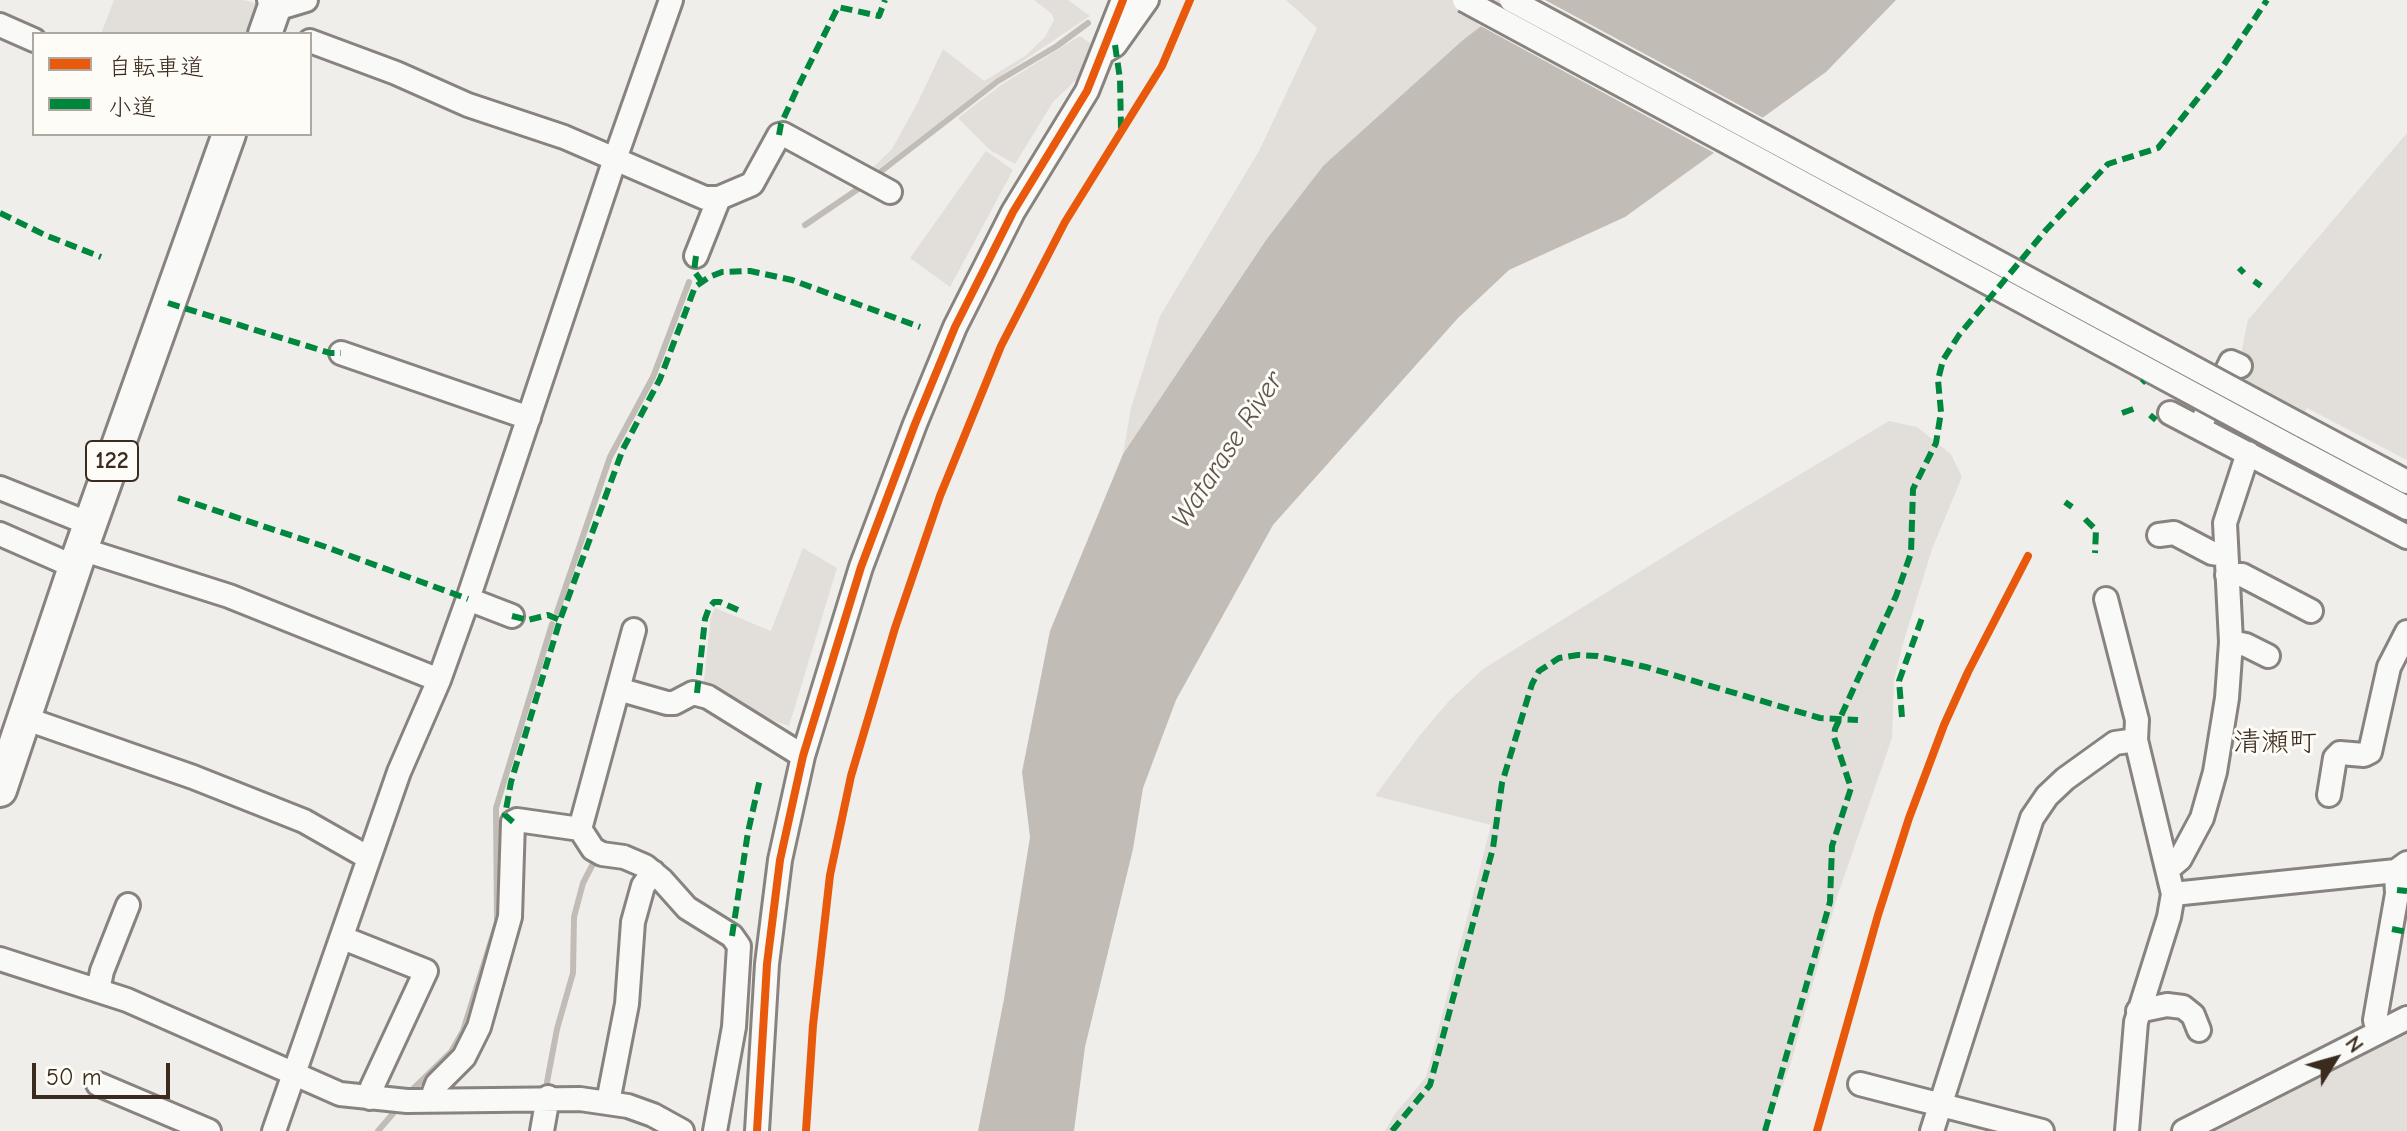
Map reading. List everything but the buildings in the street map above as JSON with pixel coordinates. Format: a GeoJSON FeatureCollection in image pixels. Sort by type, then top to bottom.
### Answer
{"type":"FeatureCollection","features":[{"type":"Feature","properties":{"kind":"highway","name":"122"},"geometry":{"type":"LineString","coordinates":[[0,790],[82,547],[228,136]]}},
{"type":"Feature","properties":{"kind":"street"},"geometry":{"type":"LineString","coordinates":[[274,1131],[399,772],[439,680],[468,599],[671,0]]}},
{"type":"Feature","properties":{"kind":"street"},"geometry":{"type":"LineString","coordinates":[[757,1131],[767,964],[780,860],[803,756],[861,567],[942,356],[1006,225],[1087,91],[1123,0]]}},
{"type":"Feature","properties":{"kind":"street"},"geometry":{"type":"LineString","coordinates":[[1100,53],[1115,45],[1147,0]]}},
{"type":"Feature","properties":{"kind":"street"},"geometry":{"type":"LineString","coordinates":[[1464,0],[2407,508]]}},
{"type":"Feature","properties":{"kind":"street"},"geometry":{"type":"LineString","coordinates":[[1511,0],[2407,482]]}},
{"type":"Feature","properties":{"kind":"street"},"geometry":{"type":"LineString","coordinates":[[0,25],[32,39]]}},
{"type":"Feature","properties":{"kind":"street"},"geometry":{"type":"LineString","coordinates":[[312,42],[396,73],[468,105],[564,137],[705,198],[719,198],[752,184],[779,135],[783,134],[890,192]]}},
{"type":"Feature","properties":{"kind":"street"},"geometry":{"type":"LineString","coordinates":[[696,256],[719,198]]}},
{"type":"Feature","properties":{"kind":"street"},"geometry":{"type":"LineString","coordinates":[[341,353],[529,418]]}},
{"type":"Feature","properties":{"kind":"street"},"geometry":{"type":"LineString","coordinates":[[2199,428],[2231,362],[2240,366]]}},
{"type":"Feature","properties":{"kind":"street"},"geometry":{"type":"LineString","coordinates":[[2170,413],[2407,537]]}},
{"type":"Feature","properties":{"kind":"street"},"geometry":{"type":"LineString","coordinates":[[2168,869],[2180,859],[2202,818],[2215,772],[2231,642],[2226,517],[2248,453]]}},
{"type":"Feature","properties":{"kind":"street"},"geometry":{"type":"LineString","coordinates":[[0,488],[82,547]]}},
{"type":"Feature","properties":{"kind":"street"},"geometry":{"type":"LineString","coordinates":[[2159,535],[2174,533],[2212,553],[2242,575],[2311,611]]}},
{"type":"Feature","properties":{"kind":"street"},"geometry":{"type":"LineString","coordinates":[[0,534],[82,547],[229,596],[439,680]]}},
{"type":"Feature","properties":{"kind":"street"},"geometry":{"type":"LineString","coordinates":[[468,599],[512,616]]}},
{"type":"Feature","properties":{"kind":"street"},"geometry":{"type":"LineString","coordinates":[[2106,599],[2137,720],[2136,740],[2173,894],[2169,917],[2138,1011],[2132,1046],[2127,1131]]}},
{"type":"Feature","properties":{"kind":"street"},"geometry":{"type":"LineString","coordinates":[[634,630],[580,829],[593,849],[602,854],[635,860],[653,872],[687,908],[732,936],[739,946],[734,1027],[715,1131]]}},
{"type":"Feature","properties":{"kind":"street"},"geometry":{"type":"LineString","coordinates":[[2329,795],[2335,758],[2340,753],[2364,755],[2370,752],[2389,667],[2407,632]]}},
{"type":"Feature","properties":{"kind":"street"},"geometry":{"type":"LineString","coordinates":[[2231,642],[2246,645],[2268,656]]}},
{"type":"Feature","properties":{"kind":"street"},"geometry":{"type":"LineString","coordinates":[[618,689],[667,703],[674,703],[693,693],[708,697],[803,756]]}},
{"type":"Feature","properties":{"kind":"street"},"geometry":{"type":"LineString","coordinates":[[24,718],[193,777],[304,821],[369,858]]}},
{"type":"Feature","properties":{"kind":"street"},"geometry":{"type":"LineString","coordinates":[[1932,1131],[2032,818],[2047,796],[2065,779],[2115,743],[2136,740]]}},
{"type":"Feature","properties":{"kind":"street"},"geometry":{"type":"LineString","coordinates":[[431,1100],[437,1084],[464,1057],[479,1027],[510,917],[513,822],[517,820],[580,829]]}},
{"type":"Feature","properties":{"kind":"street"},"geometry":{"type":"LineString","coordinates":[[2173,894],[2402,867],[2375,1020],[2378,1032]]}},
{"type":"Feature","properties":{"kind":"street"},"geometry":{"type":"LineString","coordinates":[[608,1102],[625,1021],[633,922],[643,886],[653,872]]}},
{"type":"Feature","properties":{"kind":"street"},"geometry":{"type":"LineString","coordinates":[[98,990],[102,971],[128,905]]}},
{"type":"Feature","properties":{"kind":"street"},"geometry":{"type":"LineString","coordinates":[[343,938],[426,971],[372,1087],[370,1098]]}},
{"type":"Feature","properties":{"kind":"street"},"geometry":{"type":"LineString","coordinates":[[0,959],[127,1000],[340,1094],[407,1101],[548,1097],[608,1102],[640,1110],[670,1128]]}},
{"type":"Feature","properties":{"kind":"street"},"geometry":{"type":"LineString","coordinates":[[2138,1011],[2167,1005],[2183,1007],[2193,1015],[2199,1030]]}},
{"type":"Feature","properties":{"kind":"street"},"geometry":{"type":"LineString","coordinates":[[2184,1131],[2407,1018]]}},
{"type":"Feature","properties":{"kind":"street"},"geometry":{"type":"LineString","coordinates":[[98,1084],[209,1131]]}},
{"type":"Feature","properties":{"kind":"street"},"geometry":{"type":"LineString","coordinates":[[1860,1084],[2042,1131]]}},
{"type":"Feature","properties":{"kind":"street"},"geometry":{"type":"LineString","coordinates":[[542,1131],[548,1097]]}},
{"type":"Feature","properties":{"kind":"shaded area"},"geometry":{"type":"Polygon","coordinates":[[[114,0],[243,0],[255,3],[258,9],[250,32],[102,32],[114,0]]]}},
{"type":"Feature","properties":{"kind":"shaded area"},"geometry":{"type":"Polygon","coordinates":[[[1034,0],[1068,0],[1090,16],[996,79],[872,174],[867,173],[892,149],[943,49],[984,81],[1025,56],[1045,37],[1054,20],[1052,14],[1034,0]]]}},
{"type":"Feature","properties":{"kind":"shaded area"},"geometry":{"type":"Polygon","coordinates":[[[1286,0],[1543,0],[1323,166],[1266,240],[1123,454],[1131,408],[1160,316],[1259,151],[1317,28],[1286,0]]]}},
{"type":"Feature","properties":{"kind":"shaded area"},"geometry":{"type":"Polygon","coordinates":[[[1080,36],[1093,45],[1084,72],[1053,102],[1015,164],[990,150],[958,118],[1001,85],[1080,36]]]}},
{"type":"Feature","properties":{"kind":"shaded area"},"geometry":{"type":"Polygon","coordinates":[[[2407,133],[2407,460],[2307,408],[2282,455],[2216,420],[2241,374],[2241,354],[2248,320],[2407,133]]]}},
{"type":"Feature","properties":{"kind":"shaded area"},"geometry":{"type":"Polygon","coordinates":[[[986,151],[1013,170],[950,287],[910,258],[986,151]]]}},
{"type":"Feature","properties":{"kind":"shaded area"},"geometry":{"type":"Polygon","coordinates":[[[2368,267],[2407,288],[2407,457],[2268,385],[2368,267]]]}},
{"type":"Feature","properties":{"kind":"shaded area"},"geometry":{"type":"Polygon","coordinates":[[[1889,421],[1917,427],[1951,454],[1962,477],[1932,549],[1902,647],[1894,681],[1892,738],[1837,897],[1790,1066],[1766,1131],[1385,1131],[1394,1115],[1426,1077],[1491,825],[1375,796],[1420,735],[1449,701],[1483,669],[1889,421]]]}},
{"type":"Feature","properties":{"kind":"shaded area"},"geometry":{"type":"Polygon","coordinates":[[[803,548],[837,568],[789,726],[759,715],[756,719],[704,681],[711,616],[715,608],[771,631],[803,548]]]}},
{"type":"Feature","properties":{"kind":"shaded area"},"geometry":{"type":"Polygon","coordinates":[[[2407,1034],[2407,1131],[2216,1131],[2407,1034]]]}},
{"type":"Feature","properties":{"kind":"water","name":"Watarase River"},"geometry":{"type":"Polygon","coordinates":[[[1515,0],[1896,0],[1826,72],[1625,217],[1509,270],[1458,318],[1273,525],[1176,700],[1143,788],[1133,849],[1085,1047],[1074,1131],[978,1131],[1004,999],[1030,837],[1022,772],[1050,631],[1123,454],[1266,240],[1323,166],[1463,40],[1515,0]]]}},
{"type":"Feature","properties":{"kind":"pier"},"geometry":{"type":"Polygon","coordinates":[[[1508,0],[1545,0],[1767,120],[1718,155],[1477,24],[1508,0]]]}},
{"type":"Feature","properties":{"kind":"waterway"},"geometry":{"type":"LineString","coordinates":[[875,176],[998,81],[1057,46],[1088,23]]}},
{"type":"Feature","properties":{"kind":"waterway"},"geometry":{"type":"LineString","coordinates":[[805,225],[864,185]]}},
{"type":"Feature","properties":{"kind":"waterway"},"geometry":{"type":"LineString","coordinates":[[557,612],[610,457],[653,377],[689,282]]}},
{"type":"Feature","properties":{"kind":"waterway"},"geometry":{"type":"LineString","coordinates":[[412,1090],[451,1052],[463,1031],[497,922],[496,808],[552,624]]}},
{"type":"Feature","properties":{"kind":"waterway"},"geometry":{"type":"LineString","coordinates":[[547,1082],[557,1029],[573,973],[574,917],[583,883],[595,860]]}},
{"type":"Feature","properties":{"kind":"waterway"},"geometry":{"type":"LineString","coordinates":[[378,1131],[396,1110]]}},
{"type":"Feature","properties":{"kind":"marked path"},"geometry":{"type":"LineString","coordinates":[[779,135],[797,89],[838,7],[879,16],[885,0]]}},
{"type":"Feature","properties":{"kind":"marked path"},"geometry":{"type":"LineString","coordinates":[[1765,1131],[1830,902],[1832,846],[1851,788],[1834,737],[1835,729],[1896,596],[1911,553],[1913,489],[1936,443],[1941,412],[1938,380],[1943,360],[1959,335],[2046,230],[2108,164],[2158,148],[2219,72],[2267,0]]}},
{"type":"Feature","properties":{"kind":"marked path"},"geometry":{"type":"LineString","coordinates":[[1115,45],[1120,79],[1121,129]]}},
{"type":"Feature","properties":{"kind":"marked path"},"geometry":{"type":"LineString","coordinates":[[0,213],[101,257]]}},
{"type":"Feature","properties":{"kind":"marked path"},"geometry":{"type":"LineString","coordinates":[[696,256],[694,271],[705,286]]}},
{"type":"Feature","properties":{"kind":"marked path"},"geometry":{"type":"LineString","coordinates":[[2239,268],[2244,273]]}},
{"type":"Feature","properties":{"kind":"marked path"},"geometry":{"type":"LineString","coordinates":[[513,822],[505,815],[511,782],[560,620],[623,449],[660,379],[695,287],[722,272],[750,271],[792,280],[920,327]]}},
{"type":"Feature","properties":{"kind":"marked path"},"geometry":{"type":"LineString","coordinates":[[2254,281],[2261,286]]}},
{"type":"Feature","properties":{"kind":"marked path"},"geometry":{"type":"LineString","coordinates":[[168,303],[330,353],[341,353]]}},
{"type":"Feature","properties":{"kind":"marked path"},"geometry":{"type":"LineString","coordinates":[[2122,413],[2139,407]]}},
{"type":"Feature","properties":{"kind":"marked path"},"geometry":{"type":"LineString","coordinates":[[2150,415],[2156,420]]}},
{"type":"Feature","properties":{"kind":"marked path"},"geometry":{"type":"LineString","coordinates":[[178,498],[326,547],[468,599]]}},
{"type":"Feature","properties":{"kind":"marked path"},"geometry":{"type":"LineString","coordinates":[[2065,502],[2072,507]]}},
{"type":"Feature","properties":{"kind":"marked path"},"geometry":{"type":"LineString","coordinates":[[2085,519],[2096,530],[2095,553]]}},
{"type":"Feature","properties":{"kind":"marked path"},"geometry":{"type":"LineString","coordinates":[[697,693],[705,619],[709,608],[714,602],[720,602],[738,610]]}},
{"type":"Feature","properties":{"kind":"marked path"},"geometry":{"type":"LineString","coordinates":[[512,616],[528,620],[548,615],[560,620]]}},
{"type":"Feature","properties":{"kind":"marked path"},"geometry":{"type":"LineString","coordinates":[[1902,717],[1899,681],[1922,618]]}},
{"type":"Feature","properties":{"kind":"marked path"},"geometry":{"type":"LineString","coordinates":[[1392,1131],[1430,1085],[1493,848],[1502,783],[1532,684],[1539,671],[1559,658],[1597,656],[1646,667],[1820,718],[1858,720]]}},
{"type":"Feature","properties":{"kind":"marked path"},"geometry":{"type":"LineString","coordinates":[[732,936],[748,832],[760,779]]}},
{"type":"Feature","properties":{"kind":"marked path"},"geometry":{"type":"LineString","coordinates":[[2397,890],[2407,891]]}},
{"type":"Feature","properties":{"kind":"marked path"},"geometry":{"type":"LineString","coordinates":[[2392,929],[2407,932]]}},
{"type":"Feature","properties":{"kind":"cycle path"},"geometry":{"type":"LineString","coordinates":[[757,1131],[767,964],[780,860],[803,756],[861,567],[955,327],[1013,212],[1087,91],[1123,0]]}},
{"type":"Feature","properties":{"kind":"cycle path"},"geometry":{"type":"LineString","coordinates":[[806,1131],[813,1025],[830,875],[851,776],[895,628],[940,496],[1001,346],[1065,222],[1162,66],[1190,0]]}},
{"type":"Feature","properties":{"kind":"cycle path"},"geometry":{"type":"LineString","coordinates":[[1817,1131],[1909,818],[1968,672],[2028,556]]}},
{"type":"Feature","properties":{"kind":"district","name":"清瀬町"},"geometry":{"type":"Point","coordinates":[2275,743]}}]}
